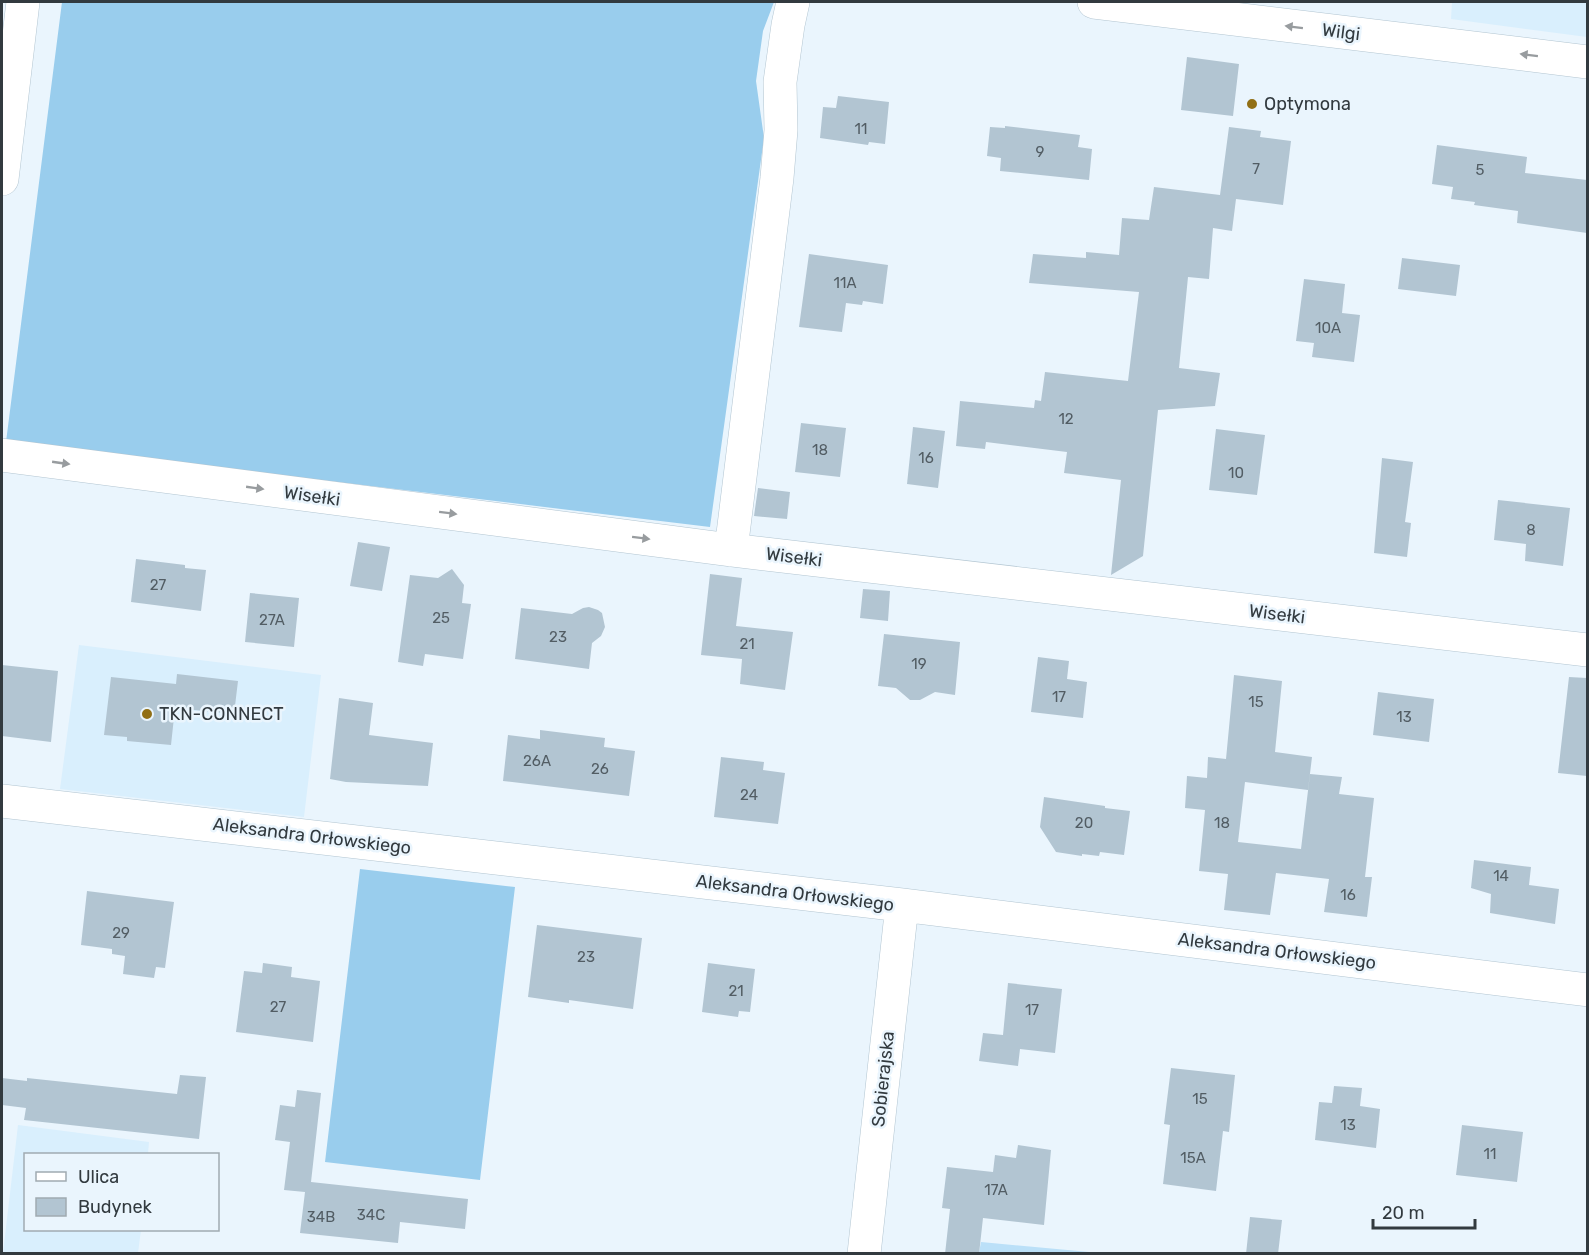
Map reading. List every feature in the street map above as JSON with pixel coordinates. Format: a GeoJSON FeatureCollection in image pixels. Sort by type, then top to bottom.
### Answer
{"type":"FeatureCollection","features":[{"type":"Feature","properties":{"kind":"street"},"geometry":{"type":"LineString","coordinates":[[2,179],[23,2]]}},
{"type":"Feature","properties":{"kind":"street"},"geometry":{"type":"LineString","coordinates":[[730,550],[777,178],[781,130],[780,82],[793,2]]}},
{"type":"Feature","properties":{"kind":"street","name":"Wilgi"},"geometry":{"type":"LineString","coordinates":[[1094,2],[1587,62]]}},
{"type":"Feature","properties":{"kind":"street","name":"Wisełki"},"geometry":{"type":"LineString","coordinates":[[2,455],[730,550],[1587,650]]}},
{"type":"Feature","properties":{"kind":"street","name":"Aleksandra Orłowskiego"},"geometry":{"type":"LineString","coordinates":[[2,801],[902,905],[1587,990]]}},
{"type":"Feature","properties":{"kind":"street","name":"Sobierajska"},"geometry":{"type":"LineString","coordinates":[[864,1254],[902,905]]}},
{"type":"Feature","properties":{"kind":"shaded area"},"geometry":{"type":"Polygon","coordinates":[[[62,2],[774,2],[763,31],[756,81],[764,138],[710,527],[6,442],[62,2]]]}},
{"type":"Feature","properties":{"kind":"shaded area"},"geometry":{"type":"Polygon","coordinates":[[[1452,2],[1587,2],[1587,37],[1451,19],[1452,2]]]}},
{"type":"Feature","properties":{"kind":"shaded area"},"geometry":{"type":"Polygon","coordinates":[[[79,645],[321,675],[304,817],[60,789],[79,645]]]}},
{"type":"Feature","properties":{"kind":"shaded area"},"geometry":{"type":"Polygon","coordinates":[[[360,869],[515,887],[480,1180],[325,1162],[360,869]]]}},
{"type":"Feature","properties":{"kind":"shaded area"},"geometry":{"type":"Polygon","coordinates":[[[18,1125],[149,1142],[148,1153],[24,1153],[24,1231],[141,1231],[138,1253],[3,1253],[18,1125]]]}},
{"type":"Feature","properties":{"kind":"shaded area"},"geometry":{"type":"Polygon","coordinates":[[[981,1242],[1100,1253],[979,1253],[981,1242]]]}},
{"type":"Feature","properties":{"kind":"building"},"geometry":{"type":"Polygon","coordinates":[[[1187,57],[1239,64],[1233,116],[1181,110],[1187,57]]]}},
{"type":"Feature","properties":{"kind":"building"},"geometry":{"type":"Polygon","coordinates":[[[838,96],[889,102],[885,144],[869,142],[868,145],[820,138],[823,107],[836,108],[838,96]]]}},
{"type":"Feature","properties":{"kind":"building"},"geometry":{"type":"Polygon","coordinates":[[[1005,126],[1080,135],[1078,147],[1092,149],[1089,180],[1000,171],[1001,158],[987,156],[990,127],[1005,128],[1005,126]]]}},
{"type":"Feature","properties":{"kind":"building"},"geometry":{"type":"Polygon","coordinates":[[[1229,127],[1261,131],[1260,137],[1291,141],[1283,205],[1236,199],[1232,231],[1213,228],[1209,279],[1188,277],[1179,368],[1220,373],[1215,406],[1158,410],[1143,556],[1111,575],[1121,480],[1064,473],[1067,452],[986,442],[985,449],[956,446],[960,401],[1034,408],[1035,400],[1041,401],[1045,372],[1128,381],[1139,292],[1029,283],[1033,254],[1086,258],[1086,252],[1119,255],[1122,218],[1149,220],[1154,187],[1220,195],[1229,127]]]}},
{"type":"Feature","properties":{"kind":"building"},"geometry":{"type":"Polygon","coordinates":[[[1437,145],[1527,157],[1525,173],[1587,180],[1587,233],[1517,223],[1518,211],[1474,205],[1475,202],[1451,199],[1453,187],[1432,184],[1437,145]]]}},
{"type":"Feature","properties":{"kind":"building"},"geometry":{"type":"Polygon","coordinates":[[[809,254],[888,265],[883,304],[863,301],[862,305],[846,303],[842,332],[799,327],[809,254]]]}},
{"type":"Feature","properties":{"kind":"building"},"geometry":{"type":"Polygon","coordinates":[[[1402,258],[1460,265],[1456,296],[1398,289],[1402,258]]]}},
{"type":"Feature","properties":{"kind":"building"},"geometry":{"type":"Polygon","coordinates":[[[1304,279],[1345,284],[1342,313],[1360,315],[1354,362],[1312,357],[1314,343],[1296,341],[1304,279]]]}},
{"type":"Feature","properties":{"kind":"building"},"geometry":{"type":"Polygon","coordinates":[[[801,423],[846,428],[840,477],[795,472],[801,423]]]}},
{"type":"Feature","properties":{"kind":"building"},"geometry":{"type":"Polygon","coordinates":[[[913,427],[945,431],[938,488],[907,484],[913,427]]]}},
{"type":"Feature","properties":{"kind":"building"},"geometry":{"type":"Polygon","coordinates":[[[1216,429],[1265,435],[1257,495],[1209,490],[1216,429]]]}},
{"type":"Feature","properties":{"kind":"building"},"geometry":{"type":"Polygon","coordinates":[[[1382,458],[1413,462],[1405,522],[1411,523],[1407,557],[1374,553],[1382,458]]]}},
{"type":"Feature","properties":{"kind":"building"},"geometry":{"type":"Polygon","coordinates":[[[758,488],[790,492],[787,519],[754,516],[758,488]]]}},
{"type":"Feature","properties":{"kind":"building"},"geometry":{"type":"Polygon","coordinates":[[[1498,500],[1570,508],[1563,566],[1525,561],[1526,544],[1494,540],[1498,500]]]}},
{"type":"Feature","properties":{"kind":"building"},"geometry":{"type":"Polygon","coordinates":[[[358,542],[390,547],[382,591],[350,586],[358,542]]]}},
{"type":"Feature","properties":{"kind":"building"},"geometry":{"type":"Polygon","coordinates":[[[136,559],[206,570],[201,611],[131,602],[136,559]]]}},
{"type":"Feature","properties":{"kind":"building"},"geometry":{"type":"Polygon","coordinates":[[[452,569],[464,585],[462,603],[471,604],[463,659],[425,654],[423,666],[398,662],[410,575],[438,578],[452,569]]]}},
{"type":"Feature","properties":{"kind":"building"},"geometry":{"type":"Polygon","coordinates":[[[710,574],[742,578],[736,626],[793,632],[785,690],[740,684],[742,659],[701,655],[710,574]]]}},
{"type":"Feature","properties":{"kind":"building"},"geometry":{"type":"Polygon","coordinates":[[[863,589],[890,591],[888,621],[860,618],[863,589]]]}},
{"type":"Feature","properties":{"kind":"building"},"geometry":{"type":"Polygon","coordinates":[[[250,593],[299,598],[294,647],[245,642],[250,593]]]}},
{"type":"Feature","properties":{"kind":"building"},"geometry":{"type":"Polygon","coordinates":[[[589,607],[602,613],[605,627],[601,636],[592,643],[589,669],[515,659],[521,608],[572,614],[589,607]]]}},
{"type":"Feature","properties":{"kind":"building"},"geometry":{"type":"Polygon","coordinates":[[[884,634],[960,642],[955,695],[935,692],[920,700],[910,700],[896,688],[878,686],[884,634]]]}},
{"type":"Feature","properties":{"kind":"building"},"geometry":{"type":"Polygon","coordinates":[[[1038,657],[1069,661],[1067,679],[1087,682],[1083,718],[1031,712],[1038,657]]]}},
{"type":"Feature","properties":{"kind":"building"},"geometry":{"type":"Polygon","coordinates":[[[2,665],[58,671],[51,742],[2,736],[2,665]]]}},
{"type":"Feature","properties":{"kind":"building"},"geometry":{"type":"Polygon","coordinates":[[[177,674],[238,681],[234,714],[175,708],[171,745],[127,741],[127,737],[104,735],[111,677],[176,684],[177,674]]]}},
{"type":"Feature","properties":{"kind":"building"},"geometry":{"type":"Polygon","coordinates":[[[1234,675],[1282,681],[1275,752],[1312,757],[1308,790],[1245,782],[1238,842],[1301,849],[1310,774],[1342,777],[1339,794],[1374,798],[1365,877],[1372,877],[1367,917],[1324,912],[1329,879],[1276,873],[1270,915],[1224,910],[1228,874],[1199,871],[1205,810],[1185,808],[1187,776],[1207,778],[1208,757],[1226,759],[1234,675]]]}},
{"type":"Feature","properties":{"kind":"building"},"geometry":{"type":"Polygon","coordinates":[[[1569,677],[1587,678],[1587,776],[1558,773],[1569,677]]]}},
{"type":"Feature","properties":{"kind":"building"},"geometry":{"type":"Polygon","coordinates":[[[1378,692],[1434,699],[1429,742],[1373,735],[1378,692]]]}},
{"type":"Feature","properties":{"kind":"building"},"geometry":{"type":"Polygon","coordinates":[[[339,698],[373,703],[369,735],[433,743],[428,786],[346,782],[330,779],[339,698]]]}},
{"type":"Feature","properties":{"kind":"building"},"geometry":{"type":"Polygon","coordinates":[[[540,730],[605,738],[604,747],[635,751],[629,796],[503,781],[508,735],[540,739],[540,730]]]}},
{"type":"Feature","properties":{"kind":"building"},"geometry":{"type":"Polygon","coordinates":[[[721,757],[764,762],[763,770],[785,773],[778,824],[714,817],[721,757]]]}},
{"type":"Feature","properties":{"kind":"building"},"geometry":{"type":"Polygon","coordinates":[[[1044,797],[1130,811],[1124,855],[1100,852],[1099,856],[1082,854],[1082,856],[1056,852],[1040,827],[1044,797]]]}},
{"type":"Feature","properties":{"kind":"building"},"geometry":{"type":"Polygon","coordinates":[[[1474,860],[1531,867],[1529,885],[1559,889],[1555,924],[1490,913],[1491,894],[1471,888],[1474,860]]]}},
{"type":"Feature","properties":{"kind":"building"},"geometry":{"type":"Polygon","coordinates":[[[87,891],[174,902],[165,968],[156,967],[154,978],[123,974],[125,956],[112,954],[112,949],[81,945],[87,891]]]}},
{"type":"Feature","properties":{"kind":"building"},"geometry":{"type":"Polygon","coordinates":[[[537,925],[642,938],[633,1009],[528,997],[537,925]]]}},
{"type":"Feature","properties":{"kind":"building"},"geometry":{"type":"Polygon","coordinates":[[[263,963],[292,967],[291,977],[320,981],[313,1042],[236,1032],[244,971],[262,973],[263,963]]]}},
{"type":"Feature","properties":{"kind":"building"},"geometry":{"type":"Polygon","coordinates":[[[708,963],[755,969],[750,1012],[739,1011],[738,1017],[702,1012],[708,963]]]}},
{"type":"Feature","properties":{"kind":"building"},"geometry":{"type":"Polygon","coordinates":[[[1008,983],[1062,989],[1055,1053],[1020,1049],[1018,1066],[979,1061],[983,1033],[1003,1035],[1008,983]]]}},
{"type":"Feature","properties":{"kind":"building"},"geometry":{"type":"Polygon","coordinates":[[[1171,1068],[1235,1075],[1229,1132],[1223,1131],[1216,1191],[1163,1184],[1170,1125],[1164,1124],[1171,1068]]]}},
{"type":"Feature","properties":{"kind":"building"},"geometry":{"type":"Polygon","coordinates":[[[180,1075],[206,1077],[199,1139],[24,1120],[26,1108],[2,1105],[2,1078],[27,1081],[27,1078],[177,1094],[180,1075]]]}},
{"type":"Feature","properties":{"kind":"building"},"geometry":{"type":"Polygon","coordinates":[[[1334,1086],[1362,1088],[1360,1106],[1380,1109],[1376,1148],[1315,1140],[1319,1102],[1332,1103],[1334,1086]]]}},
{"type":"Feature","properties":{"kind":"building"},"geometry":{"type":"Polygon","coordinates":[[[297,1090],[321,1093],[311,1182],[468,1199],[465,1229],[400,1222],[398,1243],[300,1233],[305,1192],[284,1190],[290,1142],[275,1140],[280,1105],[295,1107],[297,1090]]]}},
{"type":"Feature","properties":{"kind":"building"},"geometry":{"type":"Polygon","coordinates":[[[1462,1125],[1523,1132],[1517,1182],[1456,1175],[1462,1125]]]}},
{"type":"Feature","properties":{"kind":"building"},"geometry":{"type":"Polygon","coordinates":[[[1018,1145],[1051,1150],[1044,1225],[983,1218],[979,1254],[945,1254],[950,1209],[942,1208],[947,1167],[993,1172],[995,1155],[1016,1158],[1018,1145]]]}},
{"type":"Feature","properties":{"kind":"building"},"geometry":{"type":"Polygon","coordinates":[[[1250,1217],[1282,1220],[1278,1254],[1246,1254],[1250,1217]]]}},
{"type":"Feature","properties":{"kind":"place","name":"Optymona"},"geometry":{"type":"Point","coordinates":[1252,104]}},
{"type":"Feature","properties":{"kind":"place","name":"TKN-CONNECT"},"geometry":{"type":"Point","coordinates":[147,714]}}]}
